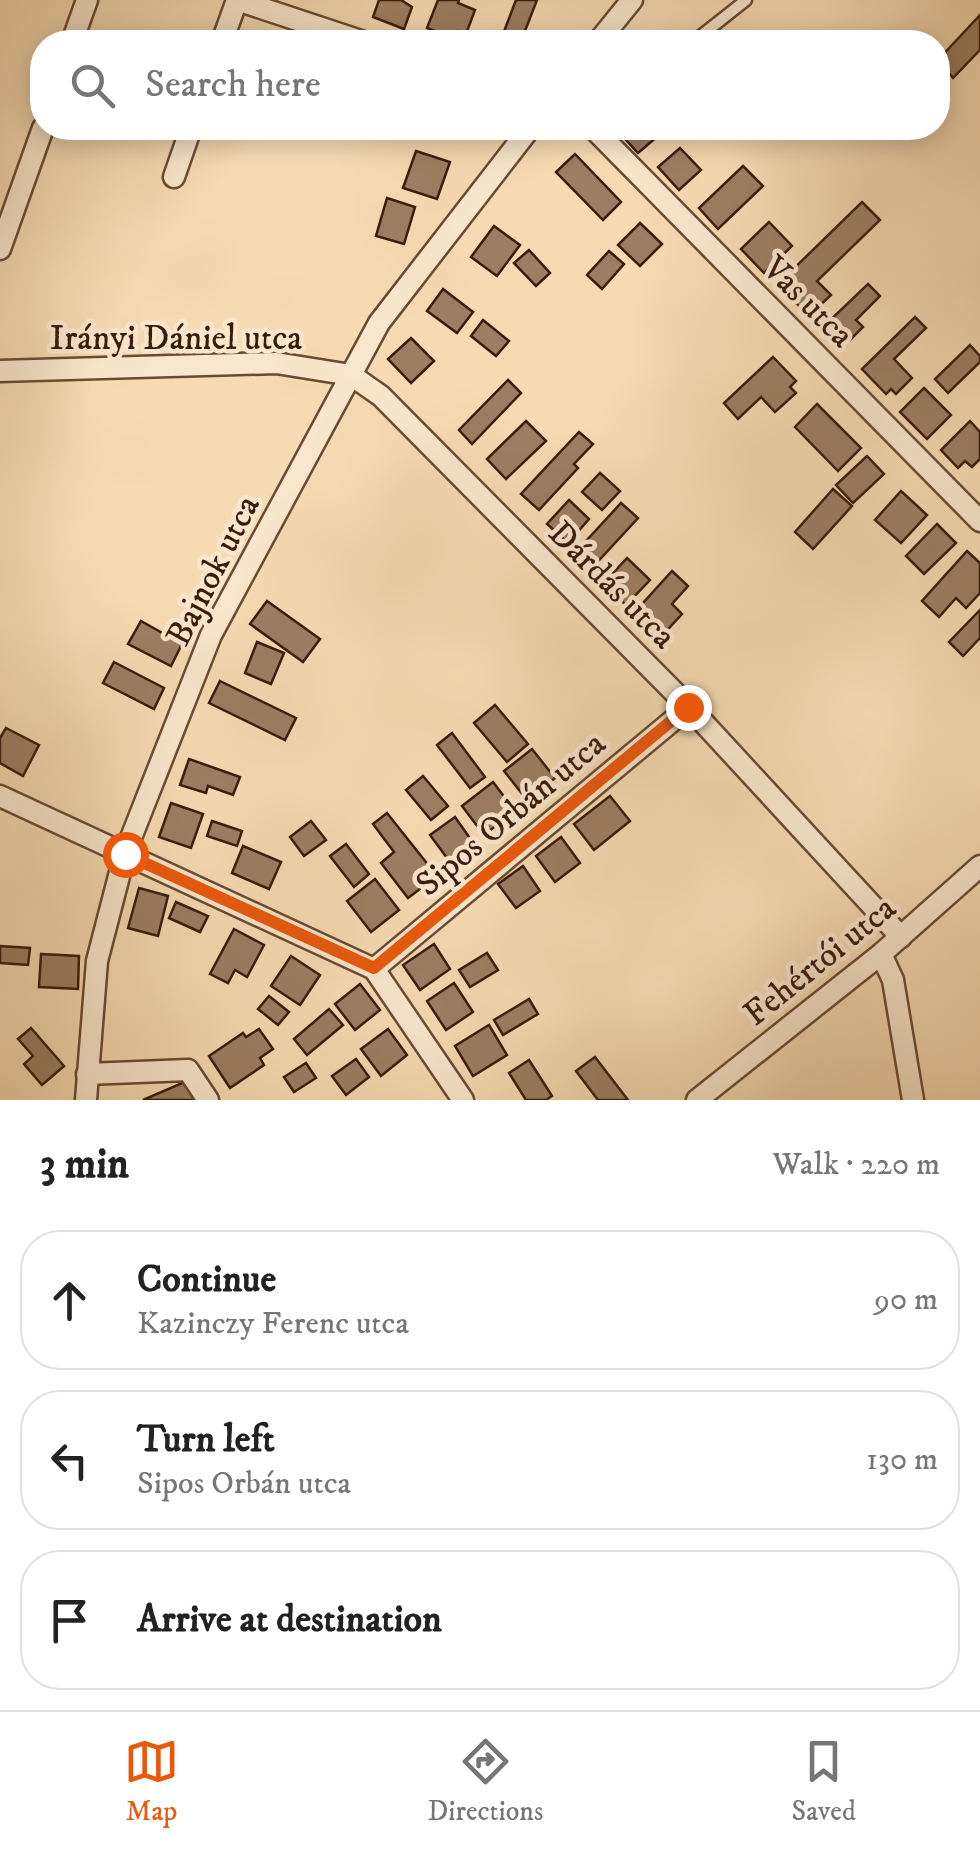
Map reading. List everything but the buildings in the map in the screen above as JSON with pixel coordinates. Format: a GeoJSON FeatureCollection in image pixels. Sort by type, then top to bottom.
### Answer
{"type":"FeatureCollection","features":[{"type":"Feature","properties":{"kind":"street"},"geometry":{"type":"LineString","coordinates":[[76,30],[87,0]]}},
{"type":"Feature","properties":{"kind":"street"},"geometry":{"type":"LineString","coordinates":[[226,30],[237,0],[328,30]]}},
{"type":"Feature","properties":{"kind":"street"},"geometry":{"type":"LineString","coordinates":[[608,30],[632,0]]}},
{"type":"Feature","properties":{"kind":"street"},"geometry":{"type":"LineString","coordinates":[[0,250],[38,140]]}},
{"type":"Feature","properties":{"kind":"street"},"geometry":{"type":"LineString","coordinates":[[174,178],[188,140]]}},
{"type":"Feature","properties":{"kind":"street","name":"Bajnok utca"},"geometry":{"type":"LineString","coordinates":[[86,1100],[97,961],[125,854],[211,635],[379,323],[521,140]]}},
{"type":"Feature","properties":{"kind":"street","name":"Vas utca"},"geometry":{"type":"LineString","coordinates":[[604,140],[980,520]]}},
{"type":"Feature","properties":{"kind":"street","name":"Irányi Dániel utca"},"geometry":{"type":"LineString","coordinates":[[0,371],[276,363],[351,375]]}},
{"type":"Feature","properties":{"kind":"street","name":"Dárdás utca"},"geometry":{"type":"LineString","coordinates":[[351,375],[381,396],[688,707],[901,936]]}},
{"type":"Feature","properties":{"kind":"street","name":"Sipos Orbán utca"},"geometry":{"type":"LineString","coordinates":[[374,968],[688,707]]}},
{"type":"Feature","properties":{"kind":"street"},"geometry":{"type":"LineString","coordinates":[[0,796],[374,968],[463,1100]]}},
{"type":"Feature","properties":{"kind":"street","name":"Fehértói utca"},"geometry":{"type":"LineString","coordinates":[[697,1100],[882,954],[980,866]]}},
{"type":"Feature","properties":{"kind":"street"},"geometry":{"type":"LineString","coordinates":[[882,954],[894,980],[913,1100]]}},
{"type":"Feature","properties":{"kind":"street"},"geometry":{"type":"LineString","coordinates":[[87,1074],[188,1070],[208,1100]]}},
{"type":"Feature","properties":{"kind":"lane"},"geometry":{"type":"LineString","coordinates":[[708,30],[746,0]]}},
{"type":"Feature","properties":{"kind":"route"},"geometry":{"type":"LineString","coordinates":[[125,854],[374,968],[688,707]]}}]}
